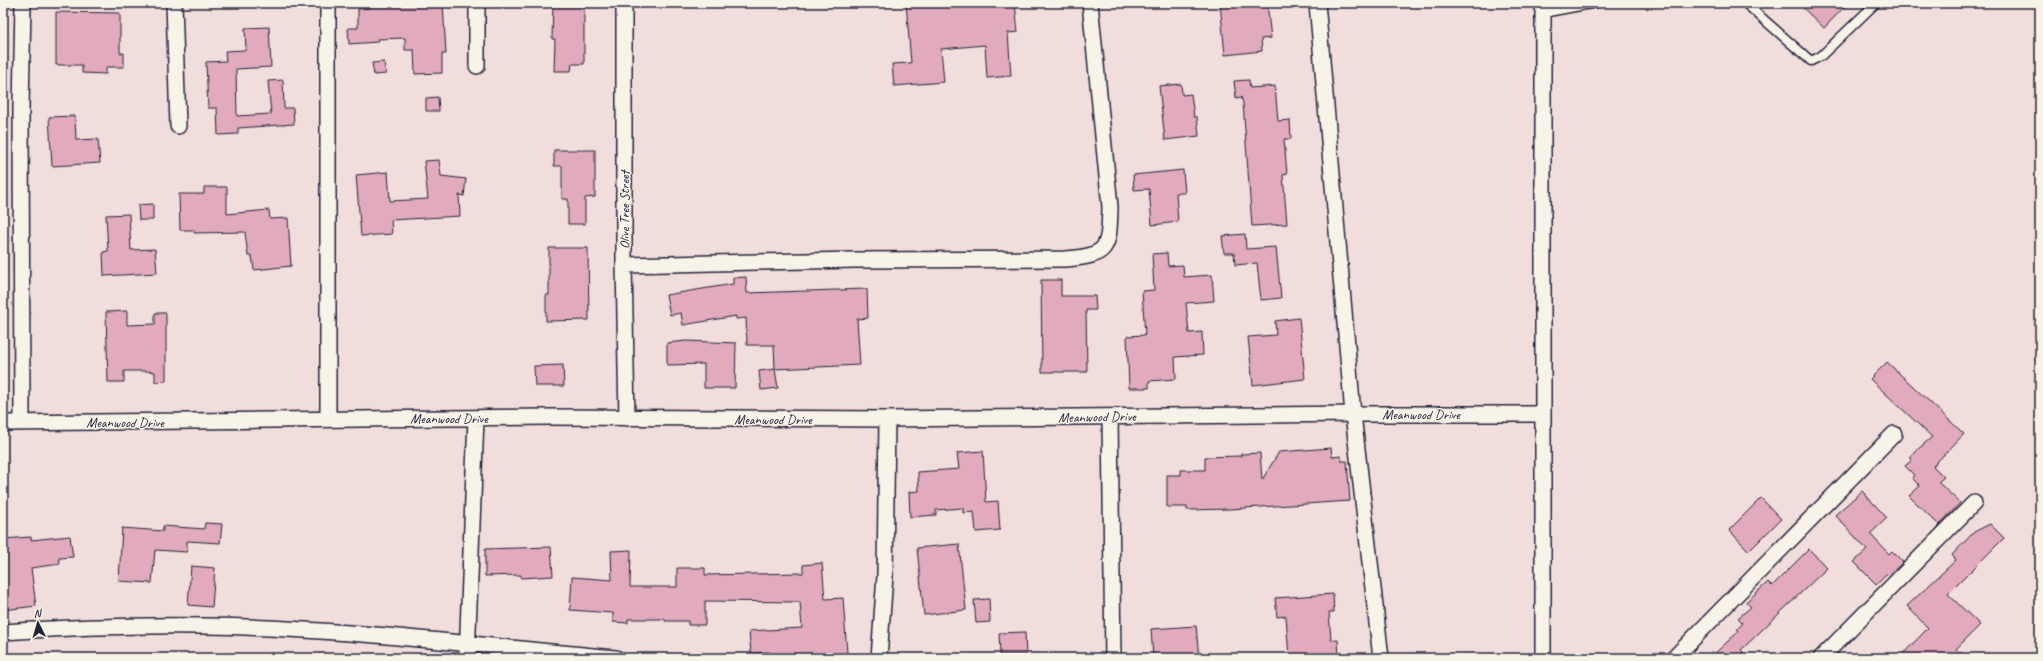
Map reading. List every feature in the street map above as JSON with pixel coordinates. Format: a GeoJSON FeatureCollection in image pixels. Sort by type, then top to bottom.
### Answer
{"type":"FeatureCollection","features":[{"type":"Feature","properties":{"kind":"street"},"geometry":{"type":"LineString","coordinates":[[22,423],[21,109],[23,3]]}},
{"type":"Feature","properties":{"kind":"street"},"geometry":{"type":"LineString","coordinates":[[174,3],[178,126]]}},
{"type":"Feature","properties":{"kind":"street"},"geometry":{"type":"LineString","coordinates":[[328,3],[328,418]]}},
{"type":"Feature","properties":{"kind":"street"},"geometry":{"type":"LineString","coordinates":[[477,3],[477,66]]}},
{"type":"Feature","properties":{"kind":"street","name":"Olive Tree Street"},"geometry":{"type":"LineString","coordinates":[[624,3],[624,264],[627,418]]}},
{"type":"Feature","properties":{"kind":"street"},"geometry":{"type":"LineString","coordinates":[[624,264],[1065,258],[1094,255],[1105,247],[1110,233],[1110,207],[1090,3]]}},
{"type":"Feature","properties":{"kind":"street"},"geometry":{"type":"LineString","coordinates":[[1317,3],[1353,414],[1381,658]]}},
{"type":"Feature","properties":{"kind":"street"},"geometry":{"type":"LineString","coordinates":[[1543,8],[1544,657]]}},
{"type":"Feature","properties":{"kind":"street","name":"Meanwood Drive"},"geometry":{"type":"LineString","coordinates":[[3,423],[328,418],[887,419],[1353,414],[1543,414]]}},
{"type":"Feature","properties":{"kind":"street"},"geometry":{"type":"LineString","coordinates":[[1110,417],[1113,658]]}},
{"type":"Feature","properties":{"kind":"street"},"geometry":{"type":"LineString","coordinates":[[468,651],[476,418]]}},
{"type":"Feature","properties":{"kind":"street"},"geometry":{"type":"LineString","coordinates":[[879,658],[885,576],[887,419]]}},
{"type":"Feature","properties":{"kind":"street"},"geometry":{"type":"LineString","coordinates":[[1674,658],[1894,434]]}},
{"type":"Feature","properties":{"kind":"street"},"geometry":{"type":"LineString","coordinates":[[1821,658],[1974,503]]}},
{"type":"Feature","properties":{"kind":"street"},"geometry":{"type":"LineString","coordinates":[[3,632],[71,627],[207,626],[306,631],[468,651],[616,658]]}},
{"type":"Feature","properties":{"kind":"lane"},"geometry":{"type":"LineString","coordinates":[[1543,8],[1596,3]]}},
{"type":"Feature","properties":{"kind":"lane"},"geometry":{"type":"LineString","coordinates":[[1746,3],[1811,61],[1821,56],[1876,3]]}},
{"type":"Feature","properties":{"kind":"building"},"geometry":{"type":"Polygon","coordinates":[[[369,3],[443,3],[446,54],[442,54],[442,73],[415,74],[414,50],[405,50],[405,38],[377,39],[378,42],[349,44],[348,28],[358,28],[358,9],[370,8],[369,3]]]}},
{"type":"Feature","properties":{"kind":"building"},"geometry":{"type":"Polygon","coordinates":[[[553,3],[584,3],[584,64],[572,64],[571,71],[554,71],[555,39],[552,39],[553,3]]]}},
{"type":"Feature","properties":{"kind":"building"},"geometry":{"type":"Polygon","coordinates":[[[906,3],[977,3],[977,5],[1015,3],[1018,32],[1008,33],[1011,76],[987,78],[985,45],[941,49],[944,82],[894,86],[892,64],[911,63],[906,3]]]}},
{"type":"Feature","properties":{"kind":"building"},"geometry":{"type":"Polygon","coordinates":[[[1220,3],[1267,3],[1271,38],[1261,39],[1262,51],[1225,55],[1220,3]]]}},
{"type":"Feature","properties":{"kind":"building"},"geometry":{"type":"Polygon","coordinates":[[[1798,3],[1848,3],[1824,28],[1798,3]]]}},
{"type":"Feature","properties":{"kind":"building"},"geometry":{"type":"Polygon","coordinates":[[[56,12],[120,13],[120,53],[124,53],[124,67],[106,67],[106,74],[82,73],[82,65],[56,65],[56,12]]]}},
{"type":"Feature","properties":{"kind":"building"},"geometry":{"type":"Polygon","coordinates":[[[269,27],[271,67],[236,69],[237,116],[271,114],[268,81],[283,80],[284,108],[293,108],[294,124],[238,128],[238,134],[218,135],[217,108],[208,108],[206,62],[226,61],[225,51],[246,50],[245,28],[269,27]]]}},
{"type":"Feature","properties":{"kind":"building"},"geometry":{"type":"Polygon","coordinates":[[[384,62],[386,74],[374,75],[372,63],[384,62]]]}},
{"type":"Feature","properties":{"kind":"building"},"geometry":{"type":"Polygon","coordinates":[[[1249,80],[1250,88],[1275,86],[1278,121],[1290,120],[1291,139],[1284,139],[1287,174],[1283,175],[1287,224],[1252,226],[1243,103],[1241,97],[1236,98],[1234,81],[1249,80]]]}},
{"type":"Feature","properties":{"kind":"building"},"geometry":{"type":"Polygon","coordinates":[[[1181,84],[1182,95],[1191,94],[1194,117],[1197,117],[1199,136],[1165,140],[1159,86],[1181,84]]]}},
{"type":"Feature","properties":{"kind":"building"},"geometry":{"type":"Polygon","coordinates":[[[438,97],[439,111],[426,111],[426,98],[438,97]]]}},
{"type":"Feature","properties":{"kind":"building"},"geometry":{"type":"Polygon","coordinates":[[[75,116],[76,140],[98,139],[100,163],[52,166],[49,117],[75,116]]]}},
{"type":"Feature","properties":{"kind":"building"},"geometry":{"type":"Polygon","coordinates":[[[554,150],[595,150],[595,197],[585,198],[585,224],[568,224],[568,199],[562,199],[562,166],[554,166],[554,150]]]}},
{"type":"Feature","properties":{"kind":"building"},"geometry":{"type":"Polygon","coordinates":[[[439,160],[441,176],[466,179],[464,196],[459,195],[460,216],[391,220],[392,234],[361,236],[356,175],[388,172],[390,201],[428,199],[424,161],[439,160]]]}},
{"type":"Feature","properties":{"kind":"building"},"geometry":{"type":"Polygon","coordinates":[[[1183,170],[1185,193],[1176,193],[1178,222],[1152,225],[1149,189],[1134,190],[1133,175],[1183,170]]]}},
{"type":"Feature","properties":{"kind":"building"},"geometry":{"type":"Polygon","coordinates":[[[204,187],[227,187],[227,214],[269,210],[270,219],[288,218],[291,266],[254,270],[252,256],[248,256],[245,232],[194,233],[194,230],[180,230],[179,194],[204,194],[204,187]]]}},
{"type":"Feature","properties":{"kind":"building"},"geometry":{"type":"Polygon","coordinates":[[[153,204],[153,220],[139,220],[138,205],[153,204]]]}},
{"type":"Feature","properties":{"kind":"building"},"geometry":{"type":"Polygon","coordinates":[[[129,214],[131,250],[155,249],[157,273],[104,276],[103,252],[108,251],[106,215],[129,214]]]}},
{"type":"Feature","properties":{"kind":"building"},"geometry":{"type":"Polygon","coordinates":[[[1245,234],[1246,249],[1276,247],[1281,298],[1261,300],[1257,263],[1235,265],[1234,253],[1224,253],[1222,236],[1245,234]]]}},
{"type":"Feature","properties":{"kind":"building"},"geometry":{"type":"Polygon","coordinates":[[[549,248],[588,248],[589,320],[546,321],[546,295],[549,295],[549,248]]]}},
{"type":"Feature","properties":{"kind":"building"},"geometry":{"type":"Polygon","coordinates":[[[1167,253],[1168,266],[1183,265],[1184,277],[1212,275],[1214,301],[1186,303],[1189,333],[1202,332],[1203,355],[1175,357],[1176,379],[1149,381],[1149,388],[1129,388],[1127,336],[1145,335],[1142,291],[1154,290],[1152,254],[1167,253]]]}},
{"type":"Feature","properties":{"kind":"building"},"geometry":{"type":"Polygon","coordinates":[[[746,277],[747,293],[867,289],[868,318],[857,319],[860,365],[775,369],[774,345],[747,345],[746,318],[736,319],[736,316],[683,325],[681,313],[670,315],[666,295],[733,284],[733,278],[746,277]]]}},
{"type":"Feature","properties":{"kind":"building"},"geometry":{"type":"Polygon","coordinates":[[[1041,280],[1061,280],[1061,296],[1095,296],[1096,310],[1086,310],[1087,372],[1042,372],[1041,280]]]}},
{"type":"Feature","properties":{"kind":"building"},"geometry":{"type":"Polygon","coordinates":[[[127,311],[127,325],[155,324],[155,313],[166,313],[166,381],[155,382],[155,372],[124,371],[124,382],[108,382],[106,312],[127,311]]]}},
{"type":"Feature","properties":{"kind":"building"},"geometry":{"type":"Polygon","coordinates":[[[1299,318],[1305,379],[1253,385],[1248,337],[1276,335],[1275,321],[1299,318]]]}},
{"type":"Feature","properties":{"kind":"building"},"geometry":{"type":"Polygon","coordinates":[[[686,341],[736,343],[735,388],[704,388],[704,364],[667,365],[667,343],[686,341]]]}},
{"type":"Feature","properties":{"kind":"building"},"geometry":{"type":"Polygon","coordinates":[[[1887,362],[1964,434],[1933,466],[1944,477],[1938,482],[1960,503],[1939,525],[1909,496],[1920,486],[1912,478],[1914,475],[1905,466],[1912,460],[1909,457],[1932,437],[1870,379],[1887,362]]]}},
{"type":"Feature","properties":{"kind":"building"},"geometry":{"type":"Polygon","coordinates":[[[563,365],[564,386],[535,386],[534,366],[563,365]]]}},
{"type":"Feature","properties":{"kind":"building"},"geometry":{"type":"Polygon","coordinates":[[[775,369],[778,388],[761,390],[759,371],[775,369]]]}},
{"type":"Feature","properties":{"kind":"building"},"geometry":{"type":"Polygon","coordinates":[[[1331,448],[1332,457],[1341,456],[1341,461],[1347,461],[1350,501],[1230,509],[1187,510],[1187,507],[1167,507],[1167,475],[1181,475],[1181,470],[1205,470],[1205,457],[1241,456],[1241,454],[1260,453],[1262,480],[1279,452],[1331,448]]]}},
{"type":"Feature","properties":{"kind":"building"},"geometry":{"type":"Polygon","coordinates":[[[983,451],[986,502],[998,501],[1000,530],[976,532],[974,512],[963,513],[963,508],[936,510],[936,515],[910,517],[909,492],[919,491],[918,472],[959,469],[957,453],[983,451]]]}},
{"type":"Feature","properties":{"kind":"building"},"geometry":{"type":"Polygon","coordinates":[[[1862,491],[1887,518],[1870,534],[1889,554],[1892,551],[1903,562],[1889,575],[1886,574],[1876,584],[1854,562],[1867,550],[1835,515],[1862,491]]]}},
{"type":"Feature","properties":{"kind":"building"},"geometry":{"type":"Polygon","coordinates":[[[1761,498],[1781,519],[1749,551],[1729,530],[1761,498]]]}},
{"type":"Feature","properties":{"kind":"building"},"geometry":{"type":"Polygon","coordinates":[[[205,523],[222,524],[220,543],[187,541],[187,552],[155,550],[152,583],[119,581],[122,528],[163,531],[163,526],[204,529],[205,523]]]}},
{"type":"Feature","properties":{"kind":"building"},"geometry":{"type":"Polygon","coordinates":[[[1990,524],[2004,538],[1948,594],[1980,625],[1956,649],[1968,658],[1899,658],[1928,628],[1907,606],[1956,560],[1952,555],[1974,532],[1990,524]]]}},
{"type":"Feature","properties":{"kind":"building"},"geometry":{"type":"Polygon","coordinates":[[[70,536],[73,557],[59,558],[60,564],[31,568],[36,606],[3,610],[3,539],[31,537],[31,540],[70,536]]]}},
{"type":"Feature","properties":{"kind":"building"},"geometry":{"type":"Polygon","coordinates":[[[959,544],[966,610],[924,615],[917,548],[959,544]]]}},
{"type":"Feature","properties":{"kind":"building"},"geometry":{"type":"Polygon","coordinates":[[[551,547],[553,576],[521,578],[521,575],[485,576],[485,549],[551,547]]]}},
{"type":"Feature","properties":{"kind":"building"},"geometry":{"type":"Polygon","coordinates":[[[1809,549],[1827,568],[1741,650],[1749,658],[1710,658],[1739,631],[1737,629],[1743,623],[1738,618],[1751,607],[1746,602],[1768,582],[1772,586],[1809,549]]]}},
{"type":"Feature","properties":{"kind":"building"},"geometry":{"type":"Polygon","coordinates":[[[631,550],[630,587],[677,587],[677,568],[705,568],[705,575],[803,573],[803,565],[822,563],[825,599],[843,598],[847,653],[769,658],[769,652],[751,653],[749,631],[802,628],[800,602],[705,601],[705,625],[688,625],[688,621],[665,621],[665,619],[628,619],[628,623],[613,622],[613,613],[570,610],[572,577],[612,580],[611,551],[631,550]]]}},
{"type":"Feature","properties":{"kind":"building"},"geometry":{"type":"Polygon","coordinates":[[[191,566],[215,568],[212,607],[188,605],[191,566]]]}},
{"type":"Feature","properties":{"kind":"building"},"geometry":{"type":"Polygon","coordinates":[[[1333,594],[1334,612],[1329,612],[1331,640],[1338,640],[1339,658],[1289,658],[1286,616],[1277,617],[1275,598],[1333,594]]]}},
{"type":"Feature","properties":{"kind":"building"},"geometry":{"type":"Polygon","coordinates":[[[989,599],[990,622],[976,623],[974,600],[989,599]]]}},
{"type":"Feature","properties":{"kind":"building"},"geometry":{"type":"Polygon","coordinates":[[[1196,626],[1199,658],[1153,658],[1151,629],[1196,626]]]}},
{"type":"Feature","properties":{"kind":"building"},"geometry":{"type":"Polygon","coordinates":[[[1025,632],[1026,655],[1000,655],[999,633],[1025,632]]]}}]}
